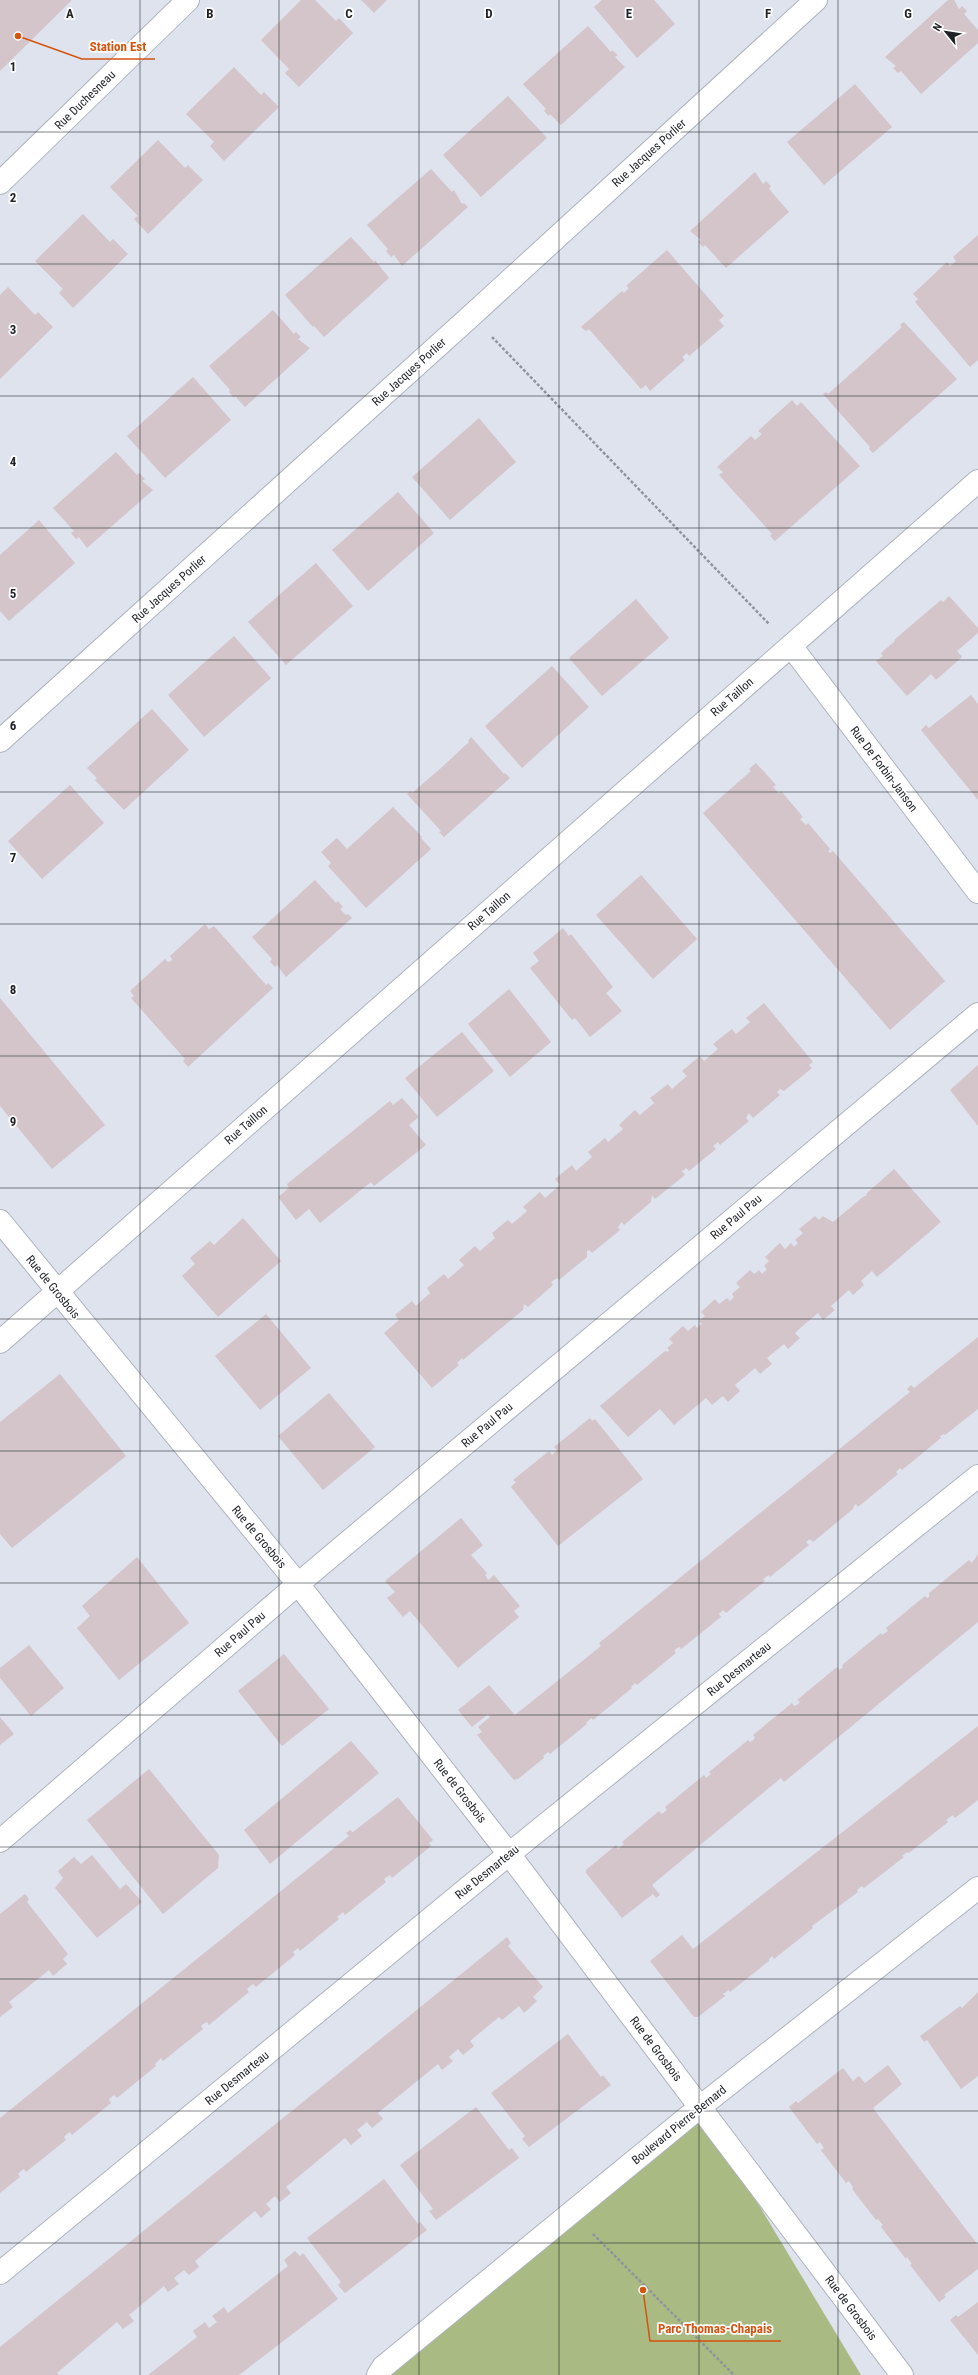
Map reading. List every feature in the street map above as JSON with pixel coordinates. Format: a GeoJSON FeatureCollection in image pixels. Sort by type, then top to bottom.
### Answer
{"type":"FeatureCollection","features":[{"type":"Feature","properties":{"kind":"street","name":"Rue Duchesneau"},"geometry":{"type":"LineString","coordinates":[[0,183],[188,0]]}},
{"type":"Feature","properties":{"kind":"street","name":"Rue Jacques Porlier"},"geometry":{"type":"LineString","coordinates":[[0,740],[472,315],[816,0]]}},
{"type":"Feature","properties":{"kind":"street","name":"Rue Taillon"},"geometry":{"type":"LineString","coordinates":[[0,1342],[978,481]]}},
{"type":"Feature","properties":{"kind":"street","name":"Rue De Forbin-Janson"},"geometry":{"type":"LineString","coordinates":[[791,646],[978,892]]}},
{"type":"Feature","properties":{"kind":"street","name":"Rue Paul Pau"},"geometry":{"type":"LineString","coordinates":[[0,1841],[298,1584],[978,1014]]}},
{"type":"Feature","properties":{"kind":"street","name":"Rue de Grosbois"},"geometry":{"type":"LineString","coordinates":[[0,1221],[298,1584],[509,1854],[902,2375]]}},
{"type":"Feature","properties":{"kind":"street","name":"Rue Desmarteau"},"geometry":{"type":"LineString","coordinates":[[0,2273],[509,1854],[978,1476]]}},
{"type":"Feature","properties":{"kind":"street","name":"Boulevard Pierre-Bernard"},"geometry":{"type":"LineString","coordinates":[[377,2372],[700,2107],[978,1888]]}},
{"type":"Feature","properties":{"kind":"path"},"geometry":{"type":"LineString","coordinates":[[472,315],[791,646]]}},
{"type":"Feature","properties":{"kind":"path"},"geometry":{"type":"LineString","coordinates":[[571,2213],[734,2375]]}},
{"type":"Feature","properties":{"kind":"green space"},"geometry":{"type":"Polygon","coordinates":[[[700,2107],[861,2375],[378,2375],[700,2107]]]}},
{"type":"Feature","properties":{"kind":"building"},"geometry":{"type":"Polygon","coordinates":[[[0,0],[72,0],[0,71],[0,0]]]}},
{"type":"Feature","properties":{"kind":"building"},"geometry":{"type":"Polygon","coordinates":[[[301,0],[315,0],[336,21],[339,18],[353,33],[299,87],[285,73],[289,69],[261,40],[301,0]]]}},
{"type":"Feature","properties":{"kind":"building"},"geometry":{"type":"Polygon","coordinates":[[[361,0],[387,0],[374,13],[361,0]]]}},
{"type":"Feature","properties":{"kind":"building"},"geometry":{"type":"Polygon","coordinates":[[[602,0],[654,0],[675,24],[637,58],[594,7],[602,0]]]}},
{"type":"Feature","properties":{"kind":"building"},"geometry":{"type":"Polygon","coordinates":[[[948,0],[954,0],[959,9],[962,6],[967,11],[964,14],[978,30],[978,43],[921,94],[901,71],[898,73],[893,68],[896,66],[885,57],[948,0]]]}},
{"type":"Feature","properties":{"kind":"building"},"geometry":{"type":"Polygon","coordinates":[[[588,26],[611,52],[612,50],[618,55],[615,57],[625,67],[561,125],[550,114],[549,116],[544,111],[546,109],[523,84],[588,26]]]}},
{"type":"Feature","properties":{"kind":"building"},"geometry":{"type":"Polygon","coordinates":[[[234,67],[261,95],[264,92],[279,107],[224,161],[210,146],[214,142],[186,114],[234,67]]]}},
{"type":"Feature","properties":{"kind":"building"},"geometry":{"type":"Polygon","coordinates":[[[855,84],[892,127],[824,185],[787,142],[855,84]]]}},
{"type":"Feature","properties":{"kind":"building"},"geometry":{"type":"Polygon","coordinates":[[[508,96],[547,138],[481,197],[443,155],[508,96]]]}},
{"type":"Feature","properties":{"kind":"building"},"geometry":{"type":"Polygon","coordinates":[[[158,140],[185,168],[188,165],[203,180],[148,234],[134,219],[138,216],[110,187],[158,140]]]}},
{"type":"Feature","properties":{"kind":"building"},"geometry":{"type":"Polygon","coordinates":[[[431,169],[452,192],[454,190],[462,204],[464,203],[468,207],[402,266],[394,255],[391,257],[386,251],[388,249],[367,225],[431,169]]]}},
{"type":"Feature","properties":{"kind":"building"},"geometry":{"type":"Polygon","coordinates":[[[755,172],[763,184],[766,181],[771,186],[769,189],[789,212],[726,268],[705,245],[703,247],[698,242],[701,240],[690,231],[755,172]]]}},
{"type":"Feature","properties":{"kind":"building"},"geometry":{"type":"Polygon","coordinates":[[[83,214],[110,242],[113,239],[128,254],[73,308],[59,293],[63,289],[35,261],[83,214]]]}},
{"type":"Feature","properties":{"kind":"building"},"geometry":{"type":"Polygon","coordinates":[[[978,235],[978,360],[970,367],[915,302],[918,299],[913,294],[947,262],[950,266],[956,261],[953,257],[978,235]]]}},
{"type":"Feature","properties":{"kind":"building"},"geometry":{"type":"Polygon","coordinates":[[[351,237],[374,262],[375,260],[389,278],[324,337],[314,326],[313,327],[285,295],[351,237]]]}},
{"type":"Feature","properties":{"kind":"building"},"geometry":{"type":"Polygon","coordinates":[[[667,250],[724,316],[719,320],[724,326],[689,356],[687,353],[682,357],[685,360],[650,391],[646,385],[641,389],[589,329],[586,331],[581,327],[622,291],[624,293],[629,288],[626,286],[667,250]]]}},
{"type":"Feature","properties":{"kind":"building"},"geometry":{"type":"Polygon","coordinates":[[[8,287],[35,315],[38,312],[53,327],[0,379],[0,295],[8,287]]]}},
{"type":"Feature","properties":{"kind":"building"},"geometry":{"type":"Polygon","coordinates":[[[273,310],[294,334],[296,332],[301,337],[298,339],[310,348],[245,407],[235,396],[234,398],[229,392],[230,390],[209,366],[273,310]]]}},
{"type":"Feature","properties":{"kind":"building"},"geometry":{"type":"Polygon","coordinates":[[[904,322],[957,379],[873,453],[869,449],[870,447],[823,394],[826,392],[828,394],[902,327],[900,325],[904,322]]]}},
{"type":"Feature","properties":{"kind":"building"},"geometry":{"type":"Polygon","coordinates":[[[193,377],[231,420],[165,478],[127,436],[193,377]]]}},
{"type":"Feature","properties":{"kind":"building"},"geometry":{"type":"Polygon","coordinates":[[[792,400],[797,406],[801,402],[860,466],[775,541],[770,536],[772,534],[719,475],[723,472],[717,467],[751,436],[755,440],[762,434],[758,431],[792,400]]]}},
{"type":"Feature","properties":{"kind":"building"},"geometry":{"type":"Polygon","coordinates":[[[479,418],[516,462],[450,520],[412,477],[479,418]]]}},
{"type":"Feature","properties":{"kind":"building"},"geometry":{"type":"Polygon","coordinates":[[[116,452],[137,475],[139,473],[145,479],[142,481],[153,490],[87,548],[79,537],[76,539],[71,533],[74,531],[53,508],[116,452]]]}},
{"type":"Feature","properties":{"kind":"building"},"geometry":{"type":"Polygon","coordinates":[[[398,492],[434,533],[368,591],[332,550],[398,492]]]}},
{"type":"Feature","properties":{"kind":"building"},"geometry":{"type":"Polygon","coordinates":[[[39,520],[75,563],[9,621],[0,611],[0,555],[39,520]]]}},
{"type":"Feature","properties":{"kind":"building"},"geometry":{"type":"Polygon","coordinates":[[[316,563],[353,606],[286,665],[248,622],[316,563]]]}},
{"type":"Feature","properties":{"kind":"building"},"geometry":{"type":"Polygon","coordinates":[[[949,596],[978,628],[978,633],[957,651],[962,657],[936,680],[931,674],[907,696],[876,661],[883,656],[881,653],[895,641],[894,640],[941,600],[943,602],[949,596]]]}},
{"type":"Feature","properties":{"kind":"building"},"geometry":{"type":"Polygon","coordinates":[[[636,599],[669,638],[602,696],[569,658],[636,599]]]}},
{"type":"Feature","properties":{"kind":"building"},"geometry":{"type":"Polygon","coordinates":[[[234,636],[271,678],[204,737],[168,695],[234,636]]]}},
{"type":"Feature","properties":{"kind":"building"},"geometry":{"type":"Polygon","coordinates":[[[552,666],[589,707],[522,768],[485,726],[552,666]]]}},
{"type":"Feature","properties":{"kind":"building"},"geometry":{"type":"Polygon","coordinates":[[[971,695],[978,704],[978,800],[921,730],[926,725],[929,728],[971,695]]]}},
{"type":"Feature","properties":{"kind":"building"},"geometry":{"type":"Polygon","coordinates":[[[152,709],[189,750],[124,810],[95,780],[97,778],[87,768],[152,709]]]}},
{"type":"Feature","properties":{"kind":"building"},"geometry":{"type":"Polygon","coordinates":[[[471,737],[504,774],[505,773],[510,778],[444,837],[439,832],[441,831],[407,794],[410,791],[412,793],[441,768],[469,742],[468,741],[471,737]]]}},
{"type":"Feature","properties":{"kind":"building"},"geometry":{"type":"Polygon","coordinates":[[[756,763],[776,785],[773,787],[779,794],[781,791],[803,817],[800,819],[806,825],[808,823],[830,849],[828,851],[830,853],[833,851],[945,981],[890,1030],[703,813],[751,771],[749,769],[756,763]]]}},
{"type":"Feature","properties":{"kind":"building"},"geometry":{"type":"Polygon","coordinates":[[[70,785],[104,823],[42,879],[8,841],[70,785]]]}},
{"type":"Feature","properties":{"kind":"building"},"geometry":{"type":"Polygon","coordinates":[[[393,807],[422,837],[421,838],[431,849],[366,908],[328,866],[331,863],[321,852],[337,838],[347,849],[393,807]]]}},
{"type":"Feature","properties":{"kind":"building"},"geometry":{"type":"Polygon","coordinates":[[[641,875],[697,939],[653,979],[596,915],[641,875]]]}},
{"type":"Feature","properties":{"kind":"building"},"geometry":{"type":"Polygon","coordinates":[[[315,880],[336,903],[338,901],[343,907],[340,909],[352,918],[286,977],[277,965],[275,967],[270,962],[272,959],[252,937],[315,880]]]}},
{"type":"Feature","properties":{"kind":"building"},"geometry":{"type":"Polygon","coordinates":[[[205,924],[209,929],[214,926],[266,985],[268,983],[273,988],[188,1067],[183,1061],[185,1059],[131,998],[134,996],[130,991],[165,959],[168,962],[171,961],[172,959],[170,956],[205,924]]]}},
{"type":"Feature","properties":{"kind":"building"},"geometry":{"type":"Polygon","coordinates":[[[563,928],[569,936],[571,934],[613,987],[606,993],[622,1011],[590,1037],[575,1018],[572,1020],[530,968],[539,961],[533,953],[563,928]]]}},
{"type":"Feature","properties":{"kind":"building"},"geometry":{"type":"Polygon","coordinates":[[[509,989],[551,1042],[510,1077],[468,1024],[509,989]]]}},
{"type":"Feature","properties":{"kind":"building"},"geometry":{"type":"Polygon","coordinates":[[[0,998],[105,1125],[52,1169],[0,1106],[0,998]]]}},
{"type":"Feature","properties":{"kind":"building"},"geometry":{"type":"Polygon","coordinates":[[[764,1003],[813,1062],[809,1065],[812,1068],[784,1091],[780,1089],[777,1092],[780,1095],[753,1118],[749,1113],[746,1118],[749,1121],[720,1145],[718,1142],[713,1146],[716,1149],[689,1171],[686,1168],[682,1171],[685,1175],[655,1199],[652,1195],[651,1202],[624,1225],[622,1222],[620,1224],[618,1227],[620,1230],[592,1253],[589,1250],[587,1251],[587,1257],[559,1280],[557,1278],[551,1282],[553,1285],[528,1307],[524,1304],[523,1310],[463,1360],[462,1358],[457,1363],[459,1365],[432,1388],[384,1333],[399,1320],[395,1315],[412,1301],[416,1306],[430,1293],[427,1288],[444,1274],[448,1279],[464,1265],[459,1260],[475,1246],[480,1251],[495,1238],[492,1233],[508,1220],[512,1224],[527,1211],[523,1207],[540,1192],[545,1198],[560,1185],[555,1179],[572,1165],[576,1171],[592,1157],[588,1152],[605,1138],[608,1142],[623,1129],[619,1125],[635,1110],[640,1115],[654,1103],[650,1098],[668,1084],[672,1089],[687,1076],[682,1071],[700,1056],[704,1061],[718,1049],[713,1044],[732,1029],[736,1034],[750,1022],[746,1018],[764,1003]]]}},
{"type":"Feature","properties":{"kind":"building"},"geometry":{"type":"Polygon","coordinates":[[[462,1032],[494,1071],[437,1117],[405,1078],[462,1032]]]}},
{"type":"Feature","properties":{"kind":"building"},"geometry":{"type":"Polygon","coordinates":[[[978,1065],[978,1126],[950,1090],[978,1065]]]}},
{"type":"Feature","properties":{"kind":"building"},"geometry":{"type":"Polygon","coordinates":[[[402,1098],[419,1117],[409,1125],[426,1145],[374,1186],[371,1182],[320,1223],[309,1209],[296,1220],[278,1197],[289,1188],[287,1184],[390,1101],[393,1105],[402,1098]]]}},
{"type":"Feature","properties":{"kind":"building"},"geometry":{"type":"Polygon","coordinates":[[[894,1169],[941,1222],[877,1277],[872,1271],[861,1281],[864,1285],[853,1295],[849,1290],[831,1306],[835,1310],[823,1320],[818,1313],[806,1323],[795,1333],[800,1338],[788,1349],[784,1344],[767,1358],[772,1364],[760,1374],[755,1368],[735,1385],[740,1391],[728,1402],[723,1396],[712,1405],[706,1398],[674,1425],[660,1409],[628,1437],[600,1406],[665,1351],[668,1352],[669,1350],[667,1348],[673,1343],[669,1339],[683,1326],[688,1331],[695,1325],[697,1328],[702,1324],[699,1321],[705,1316],[701,1312],[715,1299],[719,1304],[727,1298],[730,1301],[734,1297],[732,1294],[740,1287],[736,1283],[750,1270],[754,1274],[759,1270],[762,1274],[767,1269],[764,1266],[769,1261],[765,1257],[780,1243],[785,1249],[791,1243],[794,1247],[798,1243],[795,1240],[803,1233],[799,1229],[815,1216],[819,1220],[823,1216],[833,1222],[867,1195],[866,1194],[894,1169]]]}},
{"type":"Feature","properties":{"kind":"building"},"geometry":{"type":"Polygon","coordinates":[[[243,1218],[281,1261],[218,1317],[182,1276],[195,1264],[190,1258],[210,1241],[214,1245],[243,1218]]]}},
{"type":"Feature","properties":{"kind":"building"},"geometry":{"type":"Polygon","coordinates":[[[266,1314],[311,1368],[260,1410],[215,1356],[266,1314]]]}},
{"type":"Feature","properties":{"kind":"building"},"geometry":{"type":"Polygon","coordinates":[[[978,1337],[978,1409],[945,1435],[940,1436],[941,1438],[902,1470],[900,1468],[896,1472],[898,1474],[858,1507],[856,1504],[853,1509],[813,1542],[810,1539],[806,1542],[809,1545],[770,1577],[769,1575],[763,1579],[765,1581],[726,1613],[723,1610],[719,1614],[721,1617],[681,1649],[680,1647],[677,1648],[674,1651],[676,1653],[637,1685],[635,1683],[631,1687],[632,1688],[593,1720],[591,1718],[586,1723],[587,1724],[550,1754],[548,1752],[543,1756],[544,1758],[518,1779],[514,1780],[477,1735],[482,1732],[478,1727],[490,1717],[488,1714],[472,1727],[458,1710],[489,1685],[515,1715],[601,1646],[599,1643],[910,1392],[907,1389],[911,1385],[914,1388],[978,1337]]]}},
{"type":"Feature","properties":{"kind":"building"},"geometry":{"type":"Polygon","coordinates":[[[60,1374],[126,1456],[12,1548],[0,1534],[0,1422],[60,1374]]]}},
{"type":"Feature","properties":{"kind":"building"},"geometry":{"type":"Polygon","coordinates":[[[329,1393],[375,1447],[323,1490],[278,1436],[329,1393]]]}},
{"type":"Feature","properties":{"kind":"building"},"geometry":{"type":"Polygon","coordinates":[[[590,1418],[592,1421],[595,1419],[643,1479],[558,1546],[511,1487],[516,1482],[513,1480],[549,1451],[552,1455],[557,1450],[554,1447],[590,1418]]]}},
{"type":"Feature","properties":{"kind":"building"},"geometry":{"type":"Polygon","coordinates":[[[461,1518],[483,1545],[471,1555],[487,1573],[485,1575],[488,1580],[494,1575],[520,1606],[514,1611],[519,1617],[458,1668],[410,1611],[403,1617],[387,1598],[395,1592],[385,1581],[461,1518]]]}},
{"type":"Feature","properties":{"kind":"building"},"geometry":{"type":"Polygon","coordinates":[[[978,1554],[978,1622],[784,1782],[781,1778],[652,1885],[660,1895],[656,1898],[653,1894],[622,1918],[586,1873],[586,1870],[616,1845],[618,1849],[624,1844],[622,1842],[659,1811],[662,1814],[667,1810],[665,1807],[704,1775],[706,1778],[711,1774],[709,1772],[748,1740],[750,1742],[752,1741],[755,1738],[753,1735],[792,1703],[794,1706],[797,1705],[800,1702],[797,1700],[837,1667],[839,1670],[843,1667],[842,1665],[881,1633],[882,1635],[888,1631],[886,1628],[925,1596],[927,1598],[929,1597],[929,1593],[969,1560],[972,1563],[978,1554]]]}},
{"type":"Feature","properties":{"kind":"building"},"geometry":{"type":"Polygon","coordinates":[[[137,1557],[189,1623],[119,1680],[77,1628],[90,1616],[82,1606],[137,1557]]]}},
{"type":"Feature","properties":{"kind":"building"},"geometry":{"type":"Polygon","coordinates":[[[29,1645],[64,1688],[31,1716],[0,1678],[0,1668],[29,1645]]]}},
{"type":"Feature","properties":{"kind":"building"},"geometry":{"type":"Polygon","coordinates":[[[284,1654],[329,1709],[282,1746],[238,1691],[284,1654]]]}},
{"type":"Feature","properties":{"kind":"building"},"geometry":{"type":"Polygon","coordinates":[[[0,1717],[14,1734],[0,1745],[0,1717]]]}},
{"type":"Feature","properties":{"kind":"building"},"geometry":{"type":"Polygon","coordinates":[[[978,1726],[978,1800],[955,1818],[953,1815],[946,1820],[948,1822],[909,1853],[907,1852],[902,1856],[904,1857],[864,1888],[862,1886],[857,1890],[858,1892],[812,1926],[813,1928],[774,1959],[772,1956],[769,1961],[730,1992],[729,1990],[723,1994],[725,1996],[698,2017],[694,2017],[650,1961],[682,1935],[693,1949],[978,1726]]]}},
{"type":"Feature","properties":{"kind":"building"},"geometry":{"type":"Polygon","coordinates":[[[351,1741],[379,1773],[270,1864],[244,1830],[351,1741]]]}},
{"type":"Feature","properties":{"kind":"building"},"geometry":{"type":"Polygon","coordinates":[[[149,1769],[219,1855],[218,1868],[163,1914],[87,1820],[149,1769]]]}},
{"type":"Feature","properties":{"kind":"building"},"geometry":{"type":"Polygon","coordinates":[[[398,1797],[433,1840],[429,1843],[431,1846],[392,1878],[390,1875],[384,1879],[386,1882],[345,1915],[343,1912],[337,1917],[339,1919],[300,1951],[298,1948],[293,1952],[295,1955],[256,1987],[253,1984],[247,1989],[249,1992],[209,2025],[207,2022],[203,2024],[201,2026],[203,2029],[163,2061],[161,2058],[155,2064],[156,2066],[117,2098],[114,2095],[109,2099],[111,2103],[72,2135],[70,2132],[67,2134],[64,2137],[66,2140],[26,2172],[24,2169],[21,2171],[18,2174],[20,2177],[0,2193],[0,2118],[349,1836],[346,1833],[350,1830],[353,1832],[398,1797]]]}},
{"type":"Feature","properties":{"kind":"building"},"geometry":{"type":"Polygon","coordinates":[[[92,1855],[120,1889],[126,1884],[142,1902],[97,1938],[55,1888],[63,1878],[58,1871],[74,1857],[81,1864],[92,1855]]]}},
{"type":"Feature","properties":{"kind":"building"},"geometry":{"type":"Polygon","coordinates":[[[25,1894],[29,1899],[27,1902],[68,1954],[63,1959],[67,1964],[53,1976],[49,1970],[9,2002],[13,2007],[0,2017],[0,1914],[25,1894]]]}},
{"type":"Feature","properties":{"kind":"building"},"geometry":{"type":"Polygon","coordinates":[[[507,1937],[511,1943],[508,1946],[543,1987],[533,1997],[537,2001],[524,2013],[519,2006],[502,2020],[499,2017],[470,2041],[474,2046],[463,2055],[458,2049],[449,2057],[453,2061],[442,2070],[438,2064],[378,2113],[383,2119],[372,2128],[367,2122],[357,2130],[362,2136],[351,2145],[345,2138],[286,2187],[291,2193],[280,2202],[275,2196],[266,2204],[271,2209],[261,2218],[255,2211],[195,2261],[199,2267],[189,2275],[184,2270],[174,2278],[179,2284],[168,2292],[164,2286],[129,2315],[134,2321],[123,2329],[117,2322],[57,2373],[59,2375],[0,2375],[0,2347],[507,1937]]]}},
{"type":"Feature","properties":{"kind":"building"},"geometry":{"type":"Polygon","coordinates":[[[978,1992],[978,2076],[961,2089],[927,2040],[924,2042],[920,2036],[960,2006],[962,2008],[978,1992]]]}},
{"type":"Feature","properties":{"kind":"building"},"geometry":{"type":"Polygon","coordinates":[[[568,2034],[601,2077],[603,2075],[611,2085],[529,2147],[522,2139],[525,2136],[491,2093],[568,2034]]]}},
{"type":"Feature","properties":{"kind":"building"},"geometry":{"type":"Polygon","coordinates":[[[888,2065],[902,2084],[873,2108],[978,2245],[978,2269],[944,2295],[946,2297],[939,2302],[910,2265],[912,2264],[907,2257],[906,2259],[881,2227],[883,2225],[878,2219],[876,2220],[852,2189],[853,2187],[849,2181],[846,2183],[821,2150],[824,2148],[820,2142],[817,2144],[789,2107],[796,2101],[798,2103],[843,2068],[853,2081],[859,2076],[865,2083],[888,2065]]]}},
{"type":"Feature","properties":{"kind":"building"},"geometry":{"type":"Polygon","coordinates":[[[476,2107],[509,2150],[512,2148],[519,2158],[436,2220],[429,2211],[433,2209],[400,2165],[476,2107]]]}},
{"type":"Feature","properties":{"kind":"building"},"geometry":{"type":"Polygon","coordinates":[[[384,2179],[418,2224],[420,2222],[427,2230],[345,2293],[338,2285],[341,2282],[307,2238],[384,2179]]]}},
{"type":"Feature","properties":{"kind":"building"},"geometry":{"type":"Polygon","coordinates":[[[295,2251],[300,2256],[303,2253],[338,2299],[239,2375],[148,2375],[197,2337],[193,2331],[205,2322],[209,2328],[217,2322],[212,2316],[224,2307],[228,2313],[288,2266],[284,2260],[295,2251]]]}},
{"type":"Feature","properties":{"kind":"building"},"geometry":{"type":"Polygon","coordinates":[[[978,2302],[978,2355],[950,2320],[956,2315],[958,2317],[978,2302]]]}},
{"type":"Feature","properties":{"kind":"place","name":"Station Est"},"geometry":{"type":"Point","coordinates":[18,36]}},
{"type":"Feature","properties":{"kind":"place","name":"Parc Thomas-Chapais"},"geometry":{"type":"Point","coordinates":[643,2290]}}]}
